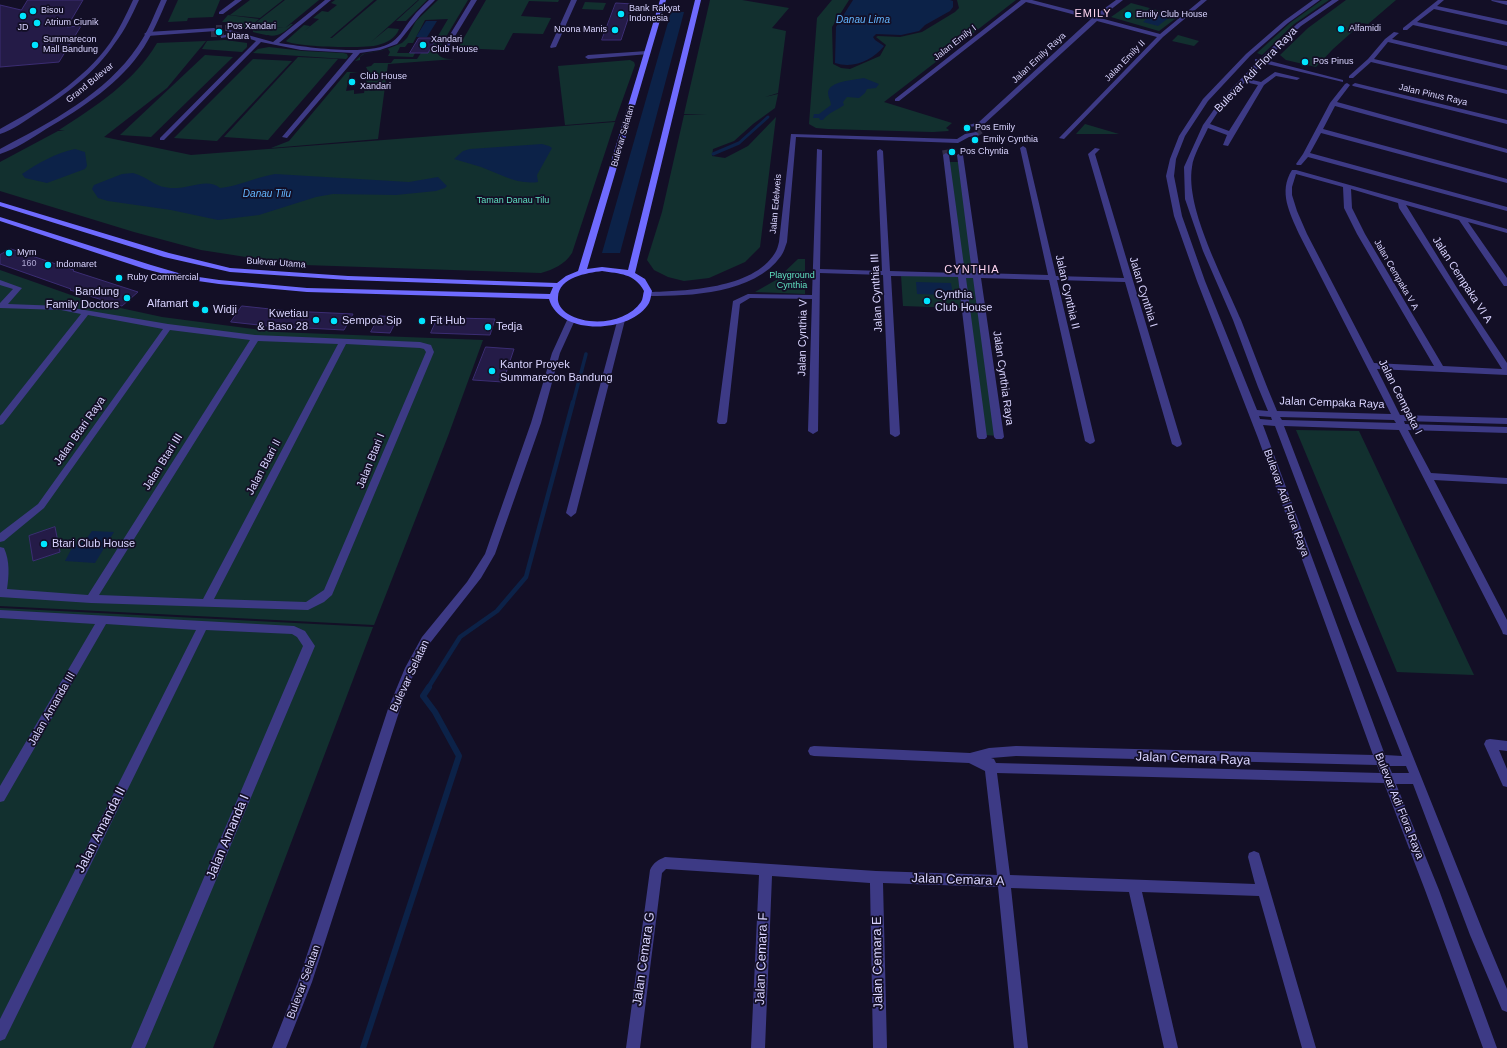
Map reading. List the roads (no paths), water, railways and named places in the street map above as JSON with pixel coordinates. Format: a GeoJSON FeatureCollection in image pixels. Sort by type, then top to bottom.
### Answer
{"type":"FeatureCollection","features":[{"type":"Feature","properties":{"kind":"main road","name":"Bulevar Selatan"},"geometry":{"type":"LineString","coordinates":[[582,272],[663,0]]}},
{"type":"Feature","properties":{"kind":"main road"},"geometry":{"type":"LineString","coordinates":[[631,273],[698,0]]}},
{"type":"Feature","properties":{"kind":"main road","name":"Bulevar Utama"},"geometry":{"type":"LineString","coordinates":[[0,204],[167,255],[230,270],[348,278],[559,285]]}},
{"type":"Feature","properties":{"kind":"main road"},"geometry":{"type":"LineString","coordinates":[[0,219],[123,260],[184,277],[218,282],[307,290],[553,297]]}},
{"type":"Feature","properties":{"kind":"main road"},"geometry":{"type":"LineString","coordinates":[[184,277],[198,263]]}},
{"type":"Feature","properties":{"kind":"main road"},"geometry":{"type":"LineString","coordinates":[[602,268],[622,270],[631,273],[644,282],[647,288],[647,300],[641,309],[621,320],[601,324],[571,320],[557,310],[553,297],[559,285],[565,280],[582,272],[602,268]]}},
{"type":"Feature","properties":{"kind":"main road"},"geometry":{"type":"LineString","coordinates":[[218,282],[230,270]]}},
{"type":"Feature","properties":{"kind":"street","name":"Grand Bulevar"},"geometry":{"type":"LineString","coordinates":[[0,132],[57,97],[91,70],[110,47],[136,0]]}},
{"type":"Feature","properties":{"kind":"street","name":"Grand Bulevar"},"geometry":{"type":"LineString","coordinates":[[0,152],[35,133],[84,101],[119,72],[141,47],[164,0]]}},
{"type":"Feature","properties":{"kind":"street"},"geometry":{"type":"LineString","coordinates":[[221,13],[239,0]]}},
{"type":"Feature","properties":{"kind":"street"},"geometry":{"type":"LineString","coordinates":[[274,44],[328,0]]}},
{"type":"Feature","properties":{"kind":"street"},"geometry":{"type":"LineString","coordinates":[[239,34],[241,31],[226,32],[239,34],[274,44],[306,48],[358,51],[374,49],[391,45],[400,38],[416,15],[432,0]]}},
{"type":"Feature","properties":{"kind":"street"},"geometry":{"type":"LineString","coordinates":[[443,51],[474,0]]}},
{"type":"Feature","properties":{"kind":"street"},"geometry":{"type":"LineString","coordinates":[[553,47],[574,0]]}},
{"type":"Feature","properties":{"kind":"street"},"geometry":{"type":"LineString","coordinates":[[1026,0],[1162,36]]}},
{"type":"Feature","properties":{"kind":"street","name":"Jalan Emily I"},"geometry":{"type":"LineString","coordinates":[[897,100],[1026,0]]}},
{"type":"Feature","properties":{"kind":"street","name":"Jalan Emily Raya"},"geometry":{"type":"LineString","coordinates":[[968,131],[981,124],[1096,18],[1120,0]]}},
{"type":"Feature","properties":{"kind":"street","name":"Jalan Emily II"},"geometry":{"type":"LineString","coordinates":[[1062,138],[1162,36],[1204,0]]}},
{"type":"Feature","properties":{"kind":"street","name":"Bulevar Adi Flora Raya"},"geometry":{"type":"LineString","coordinates":[[1317,0],[1286,22],[1247,56],[1205,100],[1182,136],[1173,159],[1170,176],[1178,216],[1201,281],[1254,417],[1381,761],[1432,890],[1490,1048]]}},
{"type":"Feature","properties":{"kind":"street","name":"Bulevar Adi Flora Raya"},"geometry":{"type":"LineString","coordinates":[[1336,0],[1299,25],[1281,41],[1245,80],[1222,102],[1206,125],[1188,168],[1190,199],[1207,250],[1237,320],[1262,386],[1277,418],[1353,619],[1477,935],[1504,989],[1507,1005]]}},
{"type":"Feature","properties":{"kind":"street"},"geometry":{"type":"LineString","coordinates":[[1405,29],[1441,0]]}},
{"type":"Feature","properties":{"kind":"street"},"geometry":{"type":"LineString","coordinates":[[1494,0],[1507,3]]}},
{"type":"Feature","properties":{"kind":"street"},"geometry":{"type":"LineString","coordinates":[[1434,7],[1507,23]]}},
{"type":"Feature","properties":{"kind":"street"},"geometry":{"type":"LineString","coordinates":[[1412,23],[1507,44]]}},
{"type":"Feature","properties":{"kind":"street"},"geometry":{"type":"LineString","coordinates":[[148,34],[194,34],[213,32],[200,30],[186,33]]}},
{"type":"Feature","properties":{"kind":"street"},"geometry":{"type":"LineString","coordinates":[[1349,82],[1351,77],[1370,60],[1387,40],[1396,33]]}},
{"type":"Feature","properties":{"kind":"street"},"geometry":{"type":"LineString","coordinates":[[162,138],[260,40]]}},
{"type":"Feature","properties":{"kind":"street"},"geometry":{"type":"LineString","coordinates":[[1387,40],[1507,68]]}},
{"type":"Feature","properties":{"kind":"street"},"geometry":{"type":"LineString","coordinates":[[285,137],[358,51]]}},
{"type":"Feature","properties":{"kind":"street"},"geometry":{"type":"LineString","coordinates":[[588,57],[647,53]]}},
{"type":"Feature","properties":{"kind":"street","name":"Jalan Pinus Raya"},"geometry":{"type":"LineString","coordinates":[[1247,56],[1507,122]]}},
{"type":"Feature","properties":{"kind":"street"},"geometry":{"type":"LineString","coordinates":[[1370,60],[1507,92]]}},
{"type":"Feature","properties":{"kind":"street"},"geometry":{"type":"LineString","coordinates":[[1226,145],[1230,134],[1262,84],[1275,74],[1297,78]]}},
{"type":"Feature","properties":{"kind":"street"},"geometry":{"type":"LineString","coordinates":[[1349,82],[1351,77]]}},
{"type":"Feature","properties":{"kind":"street"},"geometry":{"type":"LineString","coordinates":[[1245,80],[1262,84]]}},
{"type":"Feature","properties":{"kind":"street","name":"Jalan Pinus Raya"},"geometry":{"type":"LineString","coordinates":[[1349,82],[1507,117]]}},
{"type":"Feature","properties":{"kind":"street","name":"Jalan Cempaka I"},"geometry":{"type":"LineString","coordinates":[[1349,82],[1333,103],[1306,154],[1291,175],[1288,185],[1288,198],[1303,234],[1507,631]]}},
{"type":"Feature","properties":{"kind":"street"},"geometry":{"type":"LineString","coordinates":[[1333,103],[1507,151]]}},
{"type":"Feature","properties":{"kind":"street"},"geometry":{"type":"LineString","coordinates":[[1206,125],[1230,134]]}},
{"type":"Feature","properties":{"kind":"street"},"geometry":{"type":"LineString","coordinates":[[1319,130],[1507,181]]}},
{"type":"Feature","properties":{"kind":"street"},"geometry":{"type":"LineString","coordinates":[[976,134],[968,131],[958,141],[944,141],[982,437]]}},
{"type":"Feature","properties":{"kind":"street","name":"Jalan Edelweis"},"geometry":{"type":"LineString","coordinates":[[648,294],[684,294],[712,289],[741,281],[762,270],[777,256],[783,242],[793,135],[944,141]]}},
{"type":"Feature","properties":{"kind":"street","name":"Jalan Cynthia Raya"},"geometry":{"type":"LineString","coordinates":[[958,141],[1000,437]]}},
{"type":"Feature","properties":{"kind":"street","name":"Jalan Cynthia II"},"geometry":{"type":"LineString","coordinates":[[1023,148],[1090,441]]}},
{"type":"Feature","properties":{"kind":"street","name":"Jalan Cynthia I"},"geometry":{"type":"LineString","coordinates":[[1098,149],[1091,154],[1127,280],[1177,444]]}},
{"type":"Feature","properties":{"kind":"street","name":"Jalan Cynthia V"},"geometry":{"type":"LineString","coordinates":[[813,431],[819,150]]}},
{"type":"Feature","properties":{"kind":"street","name":"Jalan Cynthia III"},"geometry":{"type":"LineString","coordinates":[[880,151],[895,434]]}},
{"type":"Feature","properties":{"kind":"street"},"geometry":{"type":"LineString","coordinates":[[1306,154],[1507,209]]}},
{"type":"Feature","properties":{"kind":"street"},"geometry":{"type":"LineString","coordinates":[[1297,167],[1347,186],[1507,231]]}},
{"type":"Feature","properties":{"kind":"street","name":"Jalan Cempaka V A"},"geometry":{"type":"LineString","coordinates":[[1347,186],[1348,208],[1361,234],[1440,369]]}},
{"type":"Feature","properties":{"kind":"street","name":"Jalan Cempaka VI A"},"geometry":{"type":"LineString","coordinates":[[1401,201],[1403,208],[1507,371]]}},
{"type":"Feature","properties":{"kind":"street"},"geometry":{"type":"LineString","coordinates":[[1178,216],[1195,216]]}},
{"type":"Feature","properties":{"kind":"street"},"geometry":{"type":"LineString","coordinates":[[1461,217],[1507,284]]}},
{"type":"Feature","properties":{"kind":"street"},"geometry":{"type":"LineString","coordinates":[[816,271],[1127,280]]}},
{"type":"Feature","properties":{"kind":"street"},"geometry":{"type":"LineString","coordinates":[[0,282],[18,288],[1,307]]}},
{"type":"Feature","properties":{"kind":"street"},"geometry":{"type":"LineString","coordinates":[[722,422],[736,303],[748,296],[815,297]]}},
{"type":"Feature","properties":{"kind":"street"},"geometry":{"type":"LineString","coordinates":[[1,307],[60,308],[168,327],[254,338],[343,342]]}},
{"type":"Feature","properties":{"kind":"street"},"geometry":{"type":"LineString","coordinates":[[0,422],[86,313]]}},
{"type":"Feature","properties":{"kind":"street","name":"Bulevar Selatan"},"geometry":{"type":"LineString","coordinates":[[279,1048],[305,982],[394,709],[413,665],[432,631],[476,579],[483,569],[490,554],[536,423],[556,353],[571,320]]}},
{"type":"Feature","properties":{"kind":"street"},"geometry":{"type":"LineString","coordinates":[[571,513],[621,320]]}},
{"type":"Feature","properties":{"kind":"street","name":"Jalan Btari Raya"},"geometry":{"type":"LineString","coordinates":[[0,538],[41,506],[168,327]]}},
{"type":"Feature","properties":{"kind":"street","name":"Jalan Btari III"},"geometry":{"type":"LineString","coordinates":[[91,599],[254,338]]}},
{"type":"Feature","properties":{"kind":"street","name":"Jalan Btari I"},"geometry":{"type":"LineString","coordinates":[[207,602],[308,606],[328,592],[430,352],[428,347],[420,345],[343,342]]}},
{"type":"Feature","properties":{"kind":"street","name":"Jalan Btari II"},"geometry":{"type":"LineString","coordinates":[[207,602],[343,342]]}},
{"type":"Feature","properties":{"kind":"street"},"geometry":{"type":"LineString","coordinates":[[1370,366],[1507,371]]}},
{"type":"Feature","properties":{"kind":"street","name":"Jalan Cempaka Raya"},"geometry":{"type":"LineString","coordinates":[[1254,417],[1399,421],[1507,421]]}},
{"type":"Feature","properties":{"kind":"street","name":"Jalan Cempaka Raya"},"geometry":{"type":"LineString","coordinates":[[1399,421],[1507,430]]}},
{"type":"Feature","properties":{"kind":"street"},"geometry":{"type":"LineString","coordinates":[[1428,476],[1506,483]]}},
{"type":"Feature","properties":{"kind":"street"},"geometry":{"type":"LineString","coordinates":[[0,551],[3,575],[1,593],[91,599],[207,602]]}},
{"type":"Feature","properties":{"kind":"street"},"geometry":{"type":"LineString","coordinates":[[0,614],[203,626]]}},
{"type":"Feature","properties":{"kind":"street","name":"Jalan Amanda III"},"geometry":{"type":"LineString","coordinates":[[0,797],[103,620]]}},
{"type":"Feature","properties":{"kind":"street","name":"Jalan Amanda I"},"geometry":{"type":"LineString","coordinates":[[138,1048],[309,646],[301,634],[294,630],[203,626]]}},
{"type":"Feature","properties":{"kind":"street","name":"Jalan Amanda II"},"geometry":{"type":"LineString","coordinates":[[0,1034],[203,626]]}},
{"type":"Feature","properties":{"kind":"street"},"geometry":{"type":"LineString","coordinates":[[1507,746],[1490,744],[1507,782]]}},
{"type":"Feature","properties":{"kind":"street","name":"Jalan Cemara Raya"},"geometry":{"type":"LineString","coordinates":[[814,751],[970,758],[989,753],[1030,751],[1410,761]]}},
{"type":"Feature","properties":{"kind":"street"},"geometry":{"type":"LineString","coordinates":[[989,753],[1004,881],[1020,1048]]}},
{"type":"Feature","properties":{"kind":"street","name":"Jalan Cemara Raya"},"geometry":{"type":"LineString","coordinates":[[970,758],[991,768],[1417,779]]}},
{"type":"Feature","properties":{"kind":"street"},"geometry":{"type":"LineString","coordinates":[[1254,857],[1309,1048]]}},
{"type":"Feature","properties":{"kind":"street","name":"Jalan Cemara A"},"geometry":{"type":"LineString","coordinates":[[656,870],[660,866],[671,863],[766,871],[876,877],[1264,890]]}},
{"type":"Feature","properties":{"kind":"street","name":"Jalan Cemara G"},"geometry":{"type":"LineString","coordinates":[[633,1048],[656,870]]}},
{"type":"Feature","properties":{"kind":"street","name":"Jalan Cemara F"},"geometry":{"type":"LineString","coordinates":[[758,1048],[766,871]]}},
{"type":"Feature","properties":{"kind":"street","name":"Jalan Cemara E"},"geometry":{"type":"LineString","coordinates":[[876,877],[880,1048]]}},
{"type":"Feature","properties":{"kind":"street"},"geometry":{"type":"LineString","coordinates":[[1134,885],[1171,1048]]}},
{"type":"Feature","properties":{"kind":"water","name":"Danau Lima"},"geometry":{"type":"Polygon","coordinates":[[[853,0],[950,0],[953,1],[953,7],[950,11],[925,25],[919,31],[901,35],[876,34],[873,37],[875,40],[884,46],[880,51],[862,62],[842,65],[835,63],[836,27],[853,0]]]}},
{"type":"Feature","properties":{"kind":"water"},"geometry":{"type":"Polygon","coordinates":[[[671,12],[684,12],[620,253],[602,253],[671,12]]]}},
{"type":"Feature","properties":{"kind":"water"},"geometry":{"type":"Polygon","coordinates":[[[1155,12],[1171,16],[1158,26],[1143,22],[1155,12]]]}},
{"type":"Feature","properties":{"kind":"water"},"geometry":{"type":"Polygon","coordinates":[[[426,21],[437,21],[427,37],[416,37],[426,21]]]}},
{"type":"Feature","properties":{"kind":"water"},"geometry":{"type":"Polygon","coordinates":[[[864,78],[879,84],[876,88],[867,89],[859,98],[847,97],[843,102],[844,105],[830,113],[823,120],[813,118],[814,114],[819,114],[831,105],[828,93],[832,86],[843,82],[864,78]]]}},
{"type":"Feature","properties":{"kind":"water"},"geometry":{"type":"Polygon","coordinates":[[[542,144],[552,148],[537,175],[538,182],[523,182],[454,159],[463,151],[470,149],[542,144]]]}},
{"type":"Feature","properties":{"kind":"water"},"geometry":{"type":"Polygon","coordinates":[[[75,149],[85,152],[87,166],[85,169],[47,183],[25,178],[22,174],[47,159],[75,149]]]}},
{"type":"Feature","properties":{"kind":"water","name":"Danau Tilu"},"geometry":{"type":"Polygon","coordinates":[[[133,173],[158,185],[169,188],[182,188],[199,184],[210,184],[220,188],[275,174],[409,182],[438,177],[447,186],[436,191],[396,195],[333,194],[316,197],[259,215],[218,220],[171,210],[108,201],[98,198],[92,189],[94,185],[122,174],[133,173]]]}},
{"type":"Feature","properties":{"kind":"water"},"geometry":{"type":"Polygon","coordinates":[[[916,282],[951,283],[953,295],[917,294],[916,282]]]}},
{"type":"Feature","properties":{"kind":"water"},"geometry":{"type":"Polygon","coordinates":[[[92,531],[114,532],[95,563],[65,561],[73,546],[84,542],[92,531]]]}},
{"type":"Feature","properties":{"kind":"waterway"},"geometry":{"type":"LineString","coordinates":[[713,154],[739,143],[768,117]]}},
{"type":"Feature","properties":{"kind":"waterway"},"geometry":{"type":"LineString","coordinates":[[573,403],[586,354]]}},
{"type":"Feature","properties":{"kind":"waterway"},"geometry":{"type":"LineString","coordinates":[[428,688],[460,637],[497,611],[526,577],[573,402]]}},
{"type":"Feature","properties":{"kind":"waterway"},"geometry":{"type":"LineString","coordinates":[[363,1048],[459,756],[435,712],[423,696],[429,687]]}},
{"type":"Feature","properties":{"kind":"tunnel"},"geometry":{"type":"LineString","coordinates":[[216,28],[230,28]]}},
{"type":"Feature","properties":{"kind":"tunnel"},"geometry":{"type":"LineString","coordinates":[[211,34],[224,34]]}},
{"type":"Feature","properties":{"kind":"tunnel"},"geometry":{"type":"LineString","coordinates":[[976,134],[982,130],[981,124]]}},
{"type":"Feature","properties":{"kind":"tunnel"},"geometry":{"type":"LineString","coordinates":[[965,131],[971,126]]}},
{"type":"Feature","properties":{"kind":"tunnel"},"geometry":{"type":"LineString","coordinates":[[945,150],[946,155]]}},
{"type":"Feature","properties":{"kind":"place","name":"Bisou"},"geometry":{"type":"Point","coordinates":[33,11]}},
{"type":"Feature","properties":{"kind":"place","name":"Bank Rakyat Indonesia"},"geometry":{"type":"Point","coordinates":[621,14]}},
{"type":"Feature","properties":{"kind":"place","name":"Emily Club House"},"geometry":{"type":"Point","coordinates":[1128,15]}},
{"type":"Feature","properties":{"kind":"place","name":"JD"},"geometry":{"type":"Point","coordinates":[23,16]}},
{"type":"Feature","properties":{"kind":"place","name":"Atrium Ciunik"},"geometry":{"type":"Point","coordinates":[37,23]}},
{"type":"Feature","properties":{"kind":"place","name":"Alfamidi"},"geometry":{"type":"Point","coordinates":[1341,29]}},
{"type":"Feature","properties":{"kind":"place","name":"Noona Manis"},"geometry":{"type":"Point","coordinates":[615,30]}},
{"type":"Feature","properties":{"kind":"place","name":"Pos Xandari Utara"},"geometry":{"type":"Point","coordinates":[219,32]}},
{"type":"Feature","properties":{"kind":"place","name":"Summarecon Mall Bandung"},"geometry":{"type":"Point","coordinates":[35,45]}},
{"type":"Feature","properties":{"kind":"place","name":"Xandari Club House"},"geometry":{"type":"Point","coordinates":[423,45]}},
{"type":"Feature","properties":{"kind":"place","name":"Pos Pinus"},"geometry":{"type":"Point","coordinates":[1305,62]}},
{"type":"Feature","properties":{"kind":"place","name":"Club House Xandari"},"geometry":{"type":"Point","coordinates":[352,82]}},
{"type":"Feature","properties":{"kind":"place","name":"Pos Emily"},"geometry":{"type":"Point","coordinates":[967,128]}},
{"type":"Feature","properties":{"kind":"place","name":"Emily Cynthia"},"geometry":{"type":"Point","coordinates":[975,140]}},
{"type":"Feature","properties":{"kind":"place","name":"Pos Chyntia"},"geometry":{"type":"Point","coordinates":[952,152]}},
{"type":"Feature","properties":{"kind":"place","name":"Mym"},"geometry":{"type":"Point","coordinates":[9,253]}},
{"type":"Feature","properties":{"kind":"place","name":"Indomaret"},"geometry":{"type":"Point","coordinates":[48,265]}},
{"type":"Feature","properties":{"kind":"place","name":"Ruby Commercial"},"geometry":{"type":"Point","coordinates":[119,278]}},
{"type":"Feature","properties":{"kind":"place","name":"Bandung Family Doctors"},"geometry":{"type":"Point","coordinates":[127,298]}},
{"type":"Feature","properties":{"kind":"place","name":"Cynthia Club House"},"geometry":{"type":"Point","coordinates":[927,301]}},
{"type":"Feature","properties":{"kind":"place","name":"Alfamart"},"geometry":{"type":"Point","coordinates":[196,304]}},
{"type":"Feature","properties":{"kind":"place","name":"Widji"},"geometry":{"type":"Point","coordinates":[205,310]}},
{"type":"Feature","properties":{"kind":"place","name":"Kwetiau & Baso 28"},"geometry":{"type":"Point","coordinates":[316,320]}},
{"type":"Feature","properties":{"kind":"place","name":"Sempoa Sip"},"geometry":{"type":"Point","coordinates":[334,321]}},
{"type":"Feature","properties":{"kind":"place","name":"Fit Hub"},"geometry":{"type":"Point","coordinates":[422,321]}},
{"type":"Feature","properties":{"kind":"place","name":"Tedja"},"geometry":{"type":"Point","coordinates":[488,327]}},
{"type":"Feature","properties":{"kind":"place","name":"Kantor Proyek Summarecon Bandung"},"geometry":{"type":"Point","coordinates":[492,371]}},
{"type":"Feature","properties":{"kind":"place","name":"Btari Club House"},"geometry":{"type":"Point","coordinates":[44,544]}},
{"type":"Feature","properties":{"kind":"district","name":"EMILY"},"geometry":{"type":"Point","coordinates":[1093,14]}},
{"type":"Feature","properties":{"kind":"district","name":"CYNTHIA"},"geometry":{"type":"Point","coordinates":[972,270]}},
{"type":"Feature","properties":{"kind":"park label","name":"Taman Danau Tilu"},"geometry":{"type":"Point","coordinates":[513,201]}},
{"type":"Feature","properties":{"kind":"park label","name":"Playground Cynthia"},"geometry":{"type":"Point","coordinates":[792,282]}}]}
